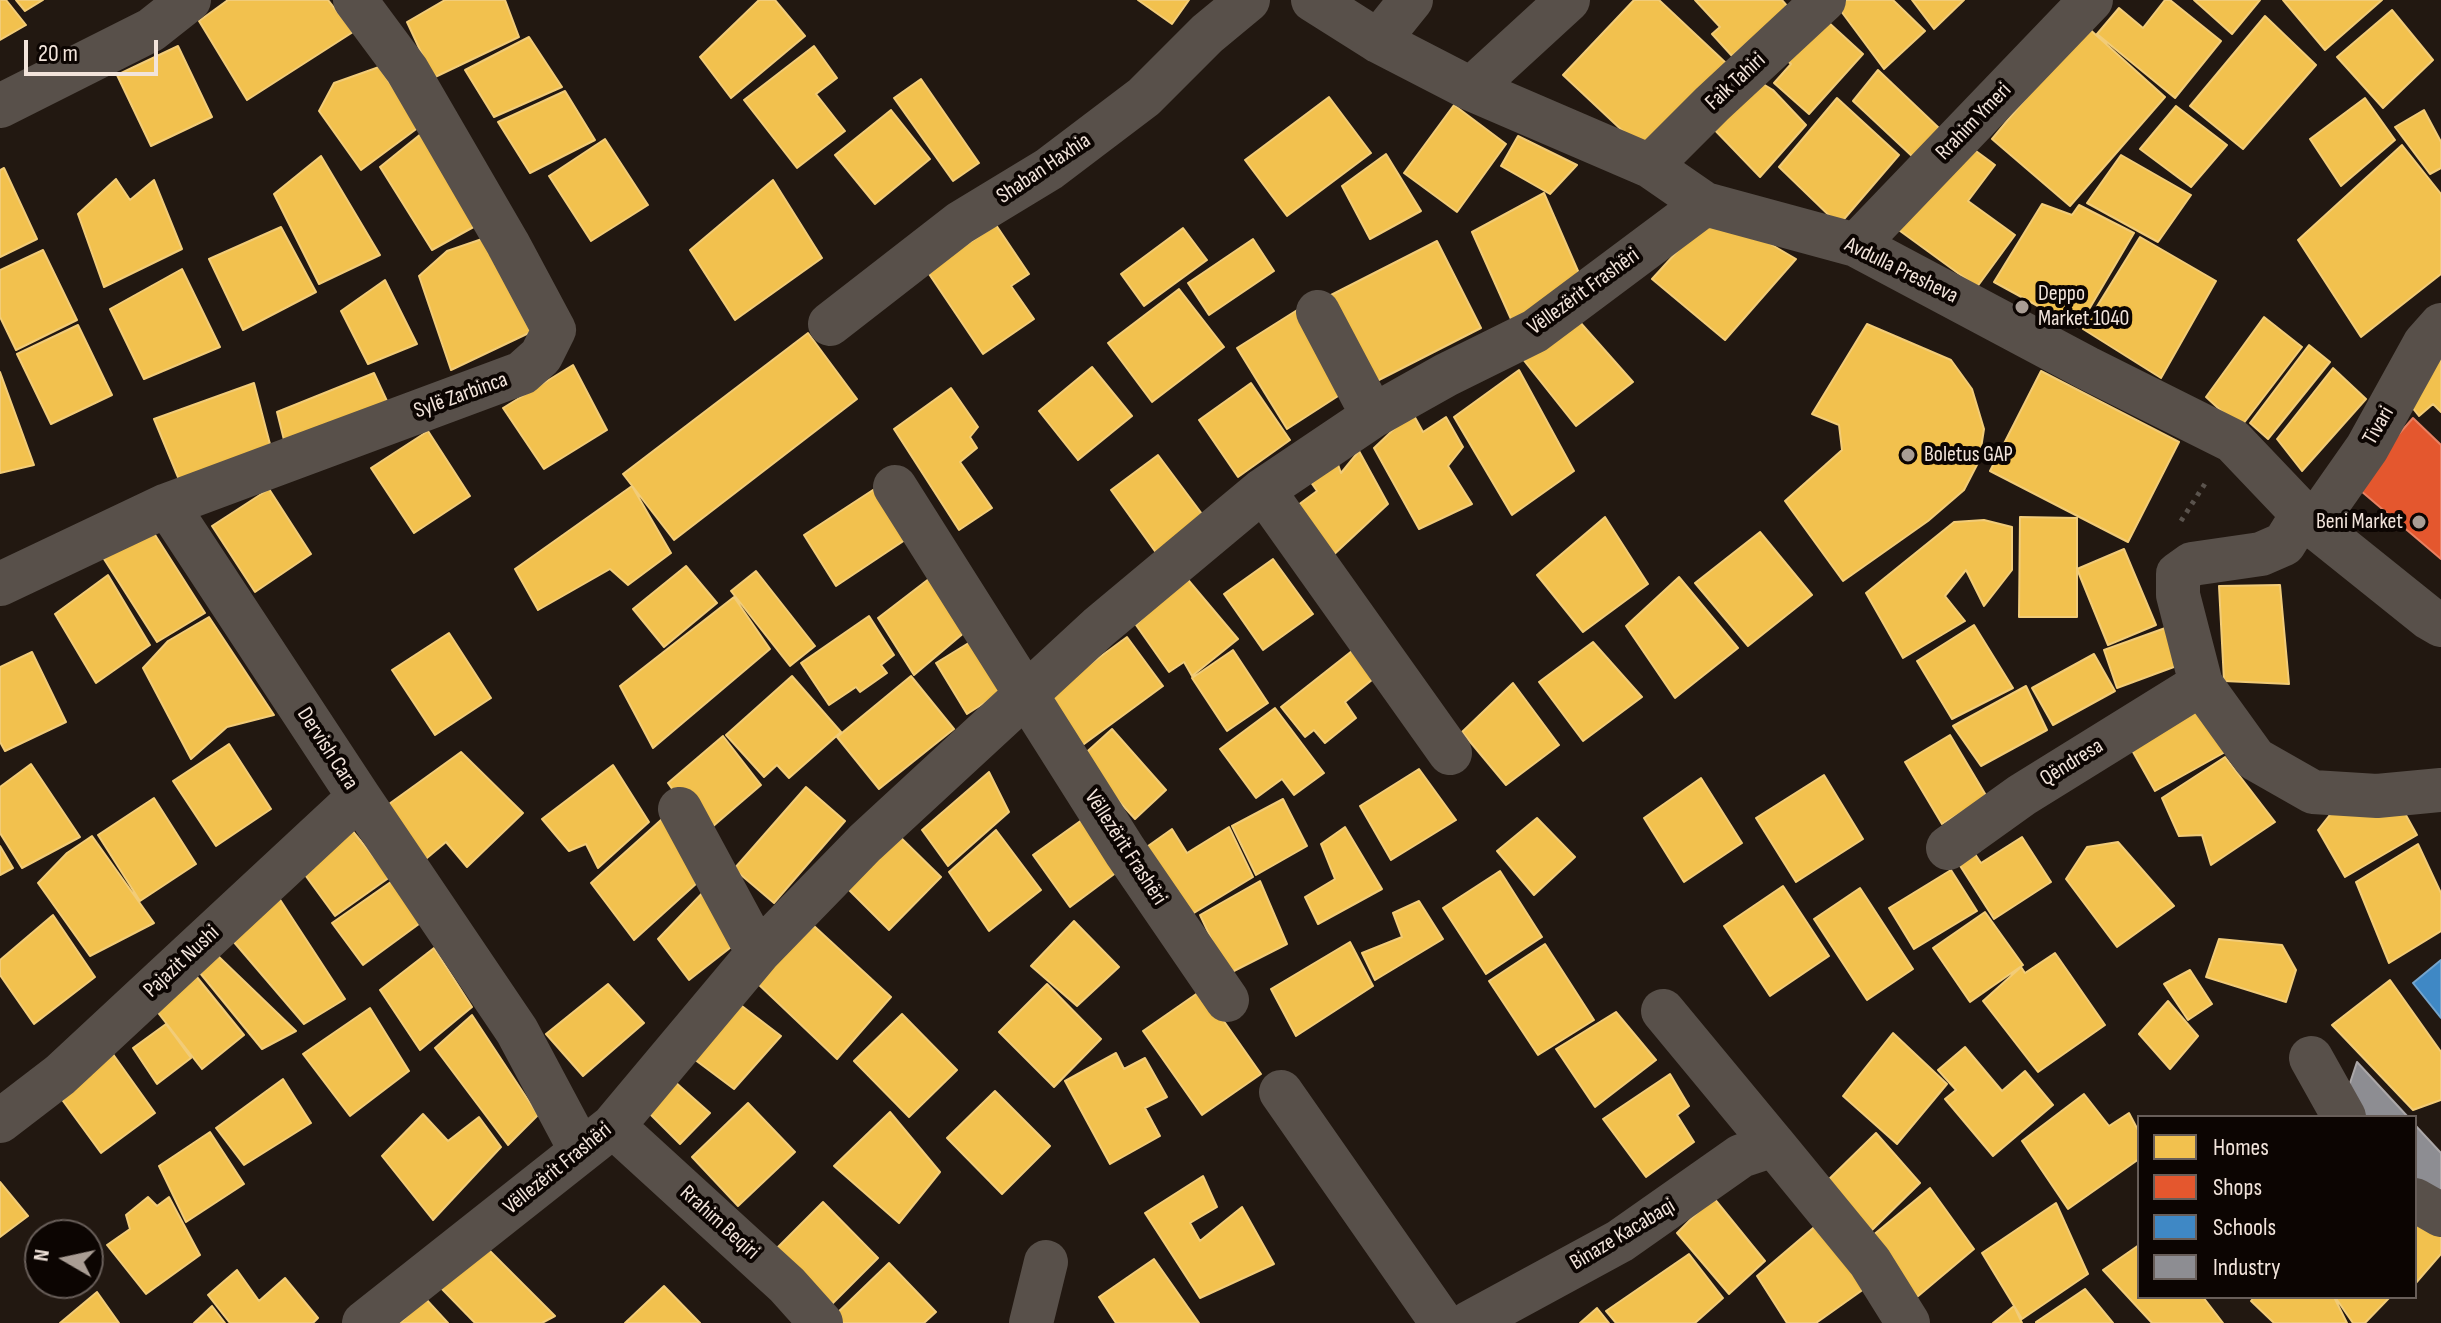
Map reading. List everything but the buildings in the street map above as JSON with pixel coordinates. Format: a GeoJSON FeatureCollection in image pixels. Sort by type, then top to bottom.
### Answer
{"type":"FeatureCollection","features":[{"type":"Feature","properties":{"kind":"street"},"geometry":{"type":"LineString","coordinates":[[0,106],[151,30],[189,0]]}},
{"type":"Feature","properties":{"kind":"street","name":"Sylë Zarbinca"},"geometry":{"type":"LineString","coordinates":[[167,505],[522,373],[541,356],[554,330],[407,70],[355,0]]}},
{"type":"Feature","properties":{"kind":"street","name":"Shaban Haxhia"},"geometry":{"type":"LineString","coordinates":[[830,324],[960,223],[1049,169],[1144,97],[1207,34],[1248,0]]}},
{"type":"Feature","properties":{"kind":"street","name":"Avdulla Presheva"},"geometry":{"type":"LineString","coordinates":[[1313,0],[1378,41],[1471,89],[1650,166],[1705,204],[1856,245],[2087,368],[2233,441],[2308,520],[2441,625]]}},
{"type":"Feature","properties":{"kind":"street"},"geometry":{"type":"LineString","coordinates":[[1378,41],[1411,0]]}},
{"type":"Feature","properties":{"kind":"street"},"geometry":{"type":"LineString","coordinates":[[1471,89],[1568,0]]}},
{"type":"Feature","properties":{"kind":"street","name":"Faik Tahiri"},"geometry":{"type":"LineString","coordinates":[[1650,166],[1824,0]]}},
{"type":"Feature","properties":{"kind":"street","name":"Rrahim Ymeri"},"geometry":{"type":"LineString","coordinates":[[1856,245],[2091,0]]}},
{"type":"Feature","properties":{"kind":"street","name":"Vëllezërit Frashëri"},"geometry":{"type":"LineString","coordinates":[[364,1323],[597,1138],[758,953],[865,843],[1099,627],[1263,490],[1373,416],[1535,331],[1705,204]]}},
{"type":"Feature","properties":{"kind":"street"},"geometry":{"type":"LineString","coordinates":[[1318,312],[1373,416]]}},
{"type":"Feature","properties":{"kind":"street","name":"Tivari"},"geometry":{"type":"LineString","coordinates":[[2308,520],[2367,448],[2425,343],[2441,325]]}},
{"type":"Feature","properties":{"kind":"street","name":"Vëllezërit Frashëri"},"geometry":{"type":"LineString","coordinates":[[895,487],[1125,851],[1227,1000]]}},
{"type":"Feature","properties":{"kind":"street"},"geometry":{"type":"LineString","coordinates":[[1263,490],[1450,753]]}},
{"type":"Feature","properties":{"kind":"street"},"geometry":{"type":"LineString","coordinates":[[0,584],[167,505]]}},
{"type":"Feature","properties":{"kind":"street","name":"Dervish Cara"},"geometry":{"type":"LineString","coordinates":[[167,505],[517,1031],[597,1138]]}},
{"type":"Feature","properties":{"kind":"street"},"geometry":{"type":"LineString","coordinates":[[2308,520],[2284,544],[2261,554],[2192,564],[2178,574],[2178,595],[2201,684],[2255,759],[2313,792],[2377,796],[2441,790]]}},
{"type":"Feature","properties":{"kind":"street","name":"Qëndresa"},"geometry":{"type":"LineString","coordinates":[[1948,848],[2022,795],[2201,684]]}},
{"type":"Feature","properties":{"kind":"street","name":"Pajazit Nushi"},"geometry":{"type":"LineString","coordinates":[[0,1121],[60,1075],[359,797]]}},
{"type":"Feature","properties":{"kind":"street"},"geometry":{"type":"LineString","coordinates":[[680,809],[758,953]]}},
{"type":"Feature","properties":{"kind":"street"},"geometry":{"type":"LineString","coordinates":[[1663,1011],[1870,1262],[1908,1323]]}},
{"type":"Feature","properties":{"kind":"street"},"geometry":{"type":"LineString","coordinates":[[2311,1058],[2343,1115]]}},
{"type":"Feature","properties":{"kind":"street"},"geometry":{"type":"LineString","coordinates":[[1281,1092],[1442,1323]]}},
{"type":"Feature","properties":{"kind":"street","name":"Rrahim Beqiri"},"geometry":{"type":"LineString","coordinates":[[597,1138],[787,1285],[821,1323]]}},
{"type":"Feature","properties":{"kind":"street","name":"Binaze Kacabaqi"},"geometry":{"type":"LineString","coordinates":[[1469,1323],[1620,1241],[1741,1156],[1774,1145]]}},
{"type":"Feature","properties":{"kind":"street"},"geometry":{"type":"LineString","coordinates":[[2417,1201],[2441,1215]]}},
{"type":"Feature","properties":{"kind":"street"},"geometry":{"type":"LineString","coordinates":[[1031,1323],[1046,1262]]}},
{"type":"Feature","properties":{"kind":"path"},"geometry":{"type":"LineString","coordinates":[[2178,574],[2173,533],[2233,441]]}},
{"type":"Feature","properties":{"kind":"place","name":"Deppo Market 1040"},"geometry":{"type":"Point","coordinates":[2022,307]}},
{"type":"Feature","properties":{"kind":"place","name":"Boletus GAP"},"geometry":{"type":"Point","coordinates":[1908,455]}},
{"type":"Feature","properties":{"kind":"place","name":"Beni Market"},"geometry":{"type":"Point","coordinates":[2419,522]}}]}
